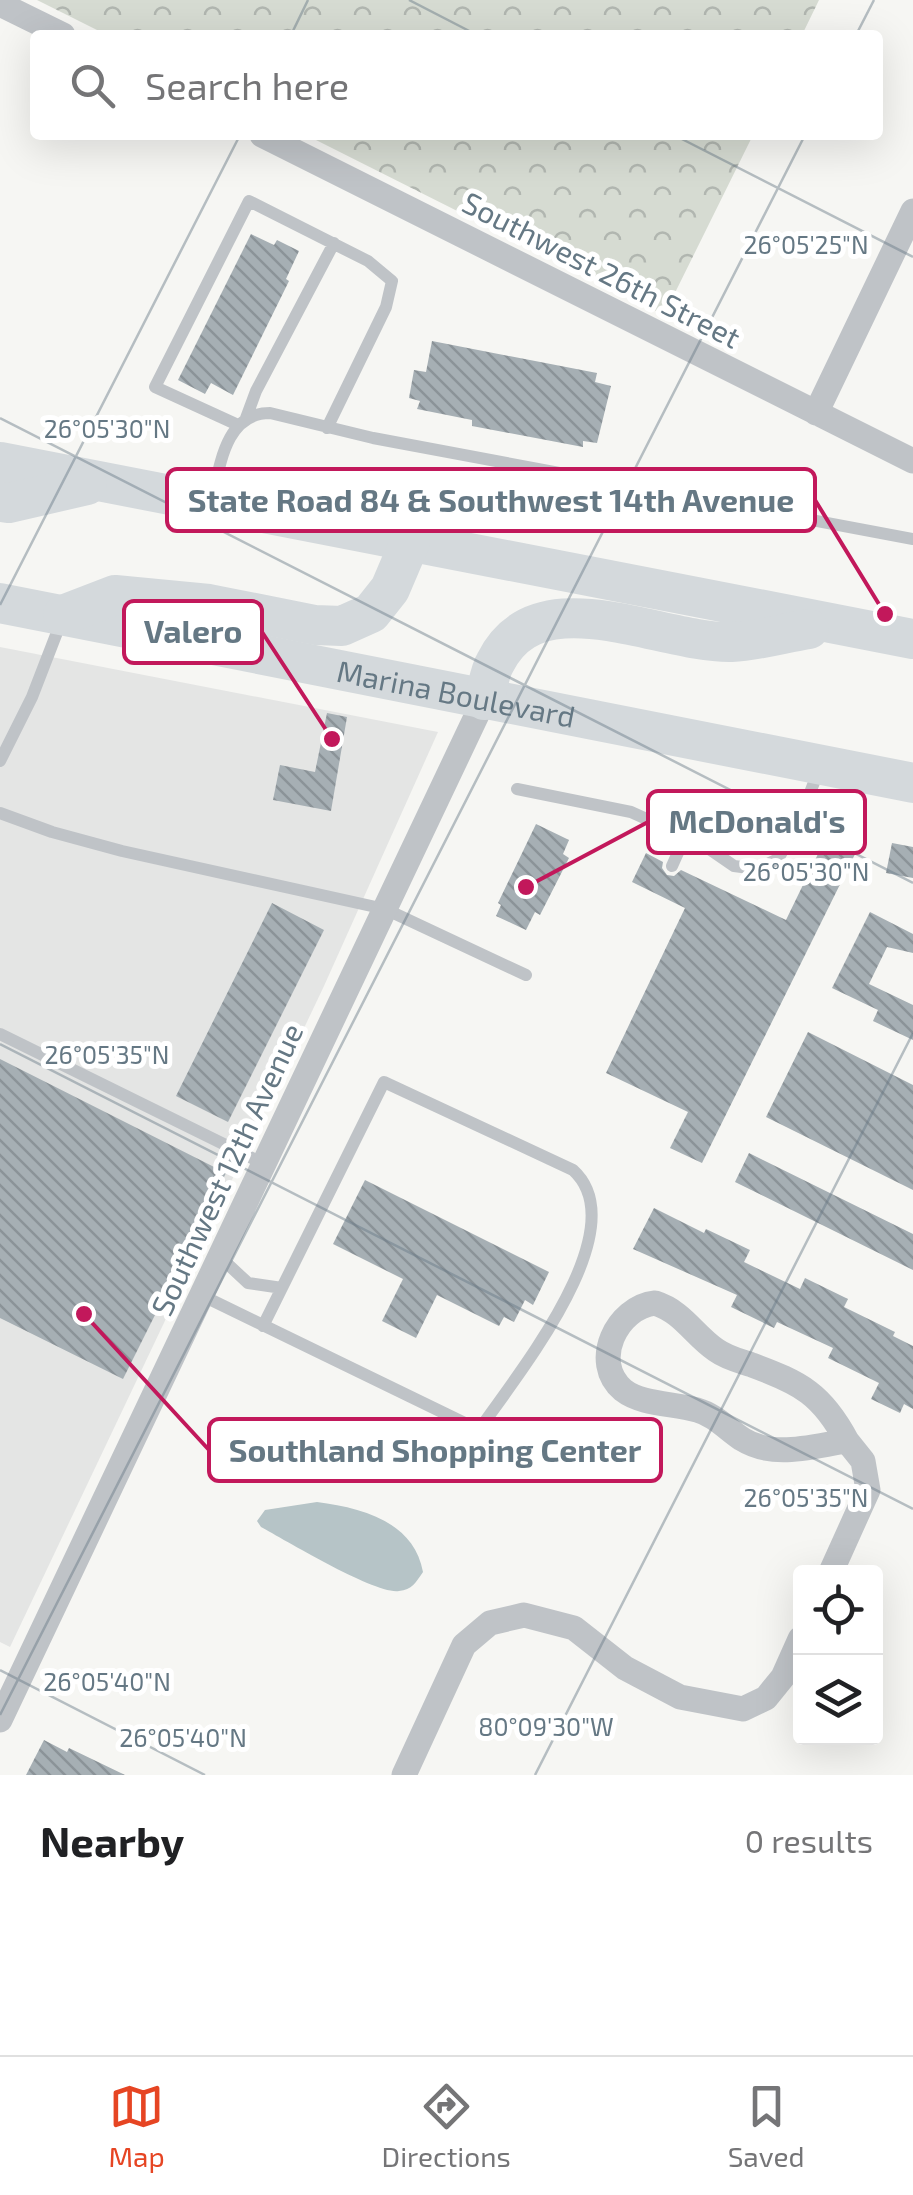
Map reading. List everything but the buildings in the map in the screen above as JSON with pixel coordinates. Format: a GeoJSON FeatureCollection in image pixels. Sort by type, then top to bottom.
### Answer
{"type":"FeatureCollection","features":[{"type":"Feature","properties":{"kind":"main road"},"geometry":{"type":"LineString","coordinates":[[0,462],[913,640]]}},
{"type":"Feature","properties":{"kind":"main road"},"geometry":{"type":"LineString","coordinates":[[0,502],[101,482]]}},
{"type":"Feature","properties":{"kind":"main road"},"geometry":{"type":"LineString","coordinates":[[63,615],[115,595],[209,604],[315,625],[342,626],[370,613],[380,601],[399,571],[410,542]]}},
{"type":"Feature","properties":{"kind":"main road","name":"Marina Boulevard"},"geometry":{"type":"LineString","coordinates":[[0,603],[913,783]]}},
{"type":"Feature","properties":{"kind":"main road"},"geometry":{"type":"LineString","coordinates":[[484,700],[494,663],[515,636],[541,620],[584,618],[730,642],[838,625]]}},
{"type":"Feature","properties":{"kind":"street"},"geometry":{"type":"LineString","coordinates":[[0,4],[53,30]]}},
{"type":"Feature","properties":{"kind":"street","name":"Southwest 26th Street"},"geometry":{"type":"LineString","coordinates":[[272,140],[913,461]]}},
{"type":"Feature","properties":{"kind":"street"},"geometry":{"type":"LineString","coordinates":[[816,413],[913,211]]}},
{"type":"Feature","properties":{"kind":"street","name":"Southwest 12th Avenue"},"geometry":{"type":"LineString","coordinates":[[0,1720],[484,700]]}},
{"type":"Feature","properties":{"kind":"street"},"geometry":{"type":"LineString","coordinates":[[833,1565],[868,1490],[863,1461],[824,1402],[792,1382],[723,1355],[668,1307],[655,1303],[643,1304],[610,1339],[612,1375],[620,1388],[638,1398],[709,1414],[760,1448],[789,1451],[847,1441]]}},
{"type":"Feature","properties":{"kind":"street"},"geometry":{"type":"LineString","coordinates":[[404,1775],[464,1646],[490,1623],[524,1615],[574,1628],[624,1668],[680,1698],[743,1708],[766,1698],[784,1677],[793,1655]]}},
{"type":"Feature","properties":{"kind":"lane"},"geometry":{"type":"LineString","coordinates":[[242,422],[156,387],[249,200],[368,261],[392,281],[386,307],[328,428]]}},
{"type":"Feature","properties":{"kind":"lane"},"geometry":{"type":"LineString","coordinates":[[211,502],[227,442],[242,422],[334,243]]}},
{"type":"Feature","properties":{"kind":"lane"},"geometry":{"type":"LineString","coordinates":[[242,422],[259,413],[270,413],[328,428],[913,540]]}},
{"type":"Feature","properties":{"kind":"lane"},"geometry":{"type":"LineString","coordinates":[[0,760],[32,697],[63,615]]}},
{"type":"Feature","properties":{"kind":"lane"},"geometry":{"type":"LineString","coordinates":[[517,790],[630,812],[685,837],[734,866],[757,869],[778,859],[798,824],[820,764]]}},
{"type":"Feature","properties":{"kind":"lane"},"geometry":{"type":"LineString","coordinates":[[0,813],[122,851],[386,909],[526,975]]}},
{"type":"Feature","properties":{"kind":"lane"},"geometry":{"type":"LineString","coordinates":[[672,866],[685,837]]}},
{"type":"Feature","properties":{"kind":"lane"},"geometry":{"type":"LineString","coordinates":[[0,1034],[264,1164]]}},
{"type":"Feature","properties":{"kind":"lane"},"geometry":{"type":"LineString","coordinates":[[202,1296],[264,1326],[479,1430],[562,1306],[584,1258],[593,1207],[586,1183],[573,1170],[384,1082],[264,1326]]}},
{"type":"Feature","properties":{"kind":"lane"},"geometry":{"type":"LineString","coordinates":[[220,1257],[248,1284],[282,1288]]}},
{"type":"Feature","properties":{"kind":"shaded area"},"geometry":{"type":"Polygon","coordinates":[[[0,647],[438,732],[324,986],[10,1647],[0,1642],[0,647]]]}},
{"type":"Feature","properties":{"kind":"shaded area"},"geometry":{"type":"Polygon","coordinates":[[[317,1502],[352,1508],[398,1529],[418,1555],[423,1572],[416,1582],[399,1591],[371,1585],[309,1554],[257,1521],[265,1510],[317,1502]]]}},
{"type":"Feature","properties":{"kind":"green space"},"geometry":{"type":"Polygon","coordinates":[[[37,0],[819,0],[804,30],[97,30],[37,0]]]}},
{"type":"Feature","properties":{"kind":"green space"},"geometry":{"type":"Polygon","coordinates":[[[316,140],[751,140],[664,315],[316,140]]]}},
{"type":"Feature","properties":{"kind":"place","name":"State Road 84 & Southwest 14th Avenue"},"geometry":{"type":"Point","coordinates":[885,614]}},
{"type":"Feature","properties":{"kind":"place","name":"Valero"},"geometry":{"type":"Point","coordinates":[332,739]}},
{"type":"Feature","properties":{"kind":"place","name":"McDonald's"},"geometry":{"type":"Point","coordinates":[526,887]}},
{"type":"Feature","properties":{"kind":"place","name":"Southland Shopping Center"},"geometry":{"type":"Point","coordinates":[84,1314]}}]}
